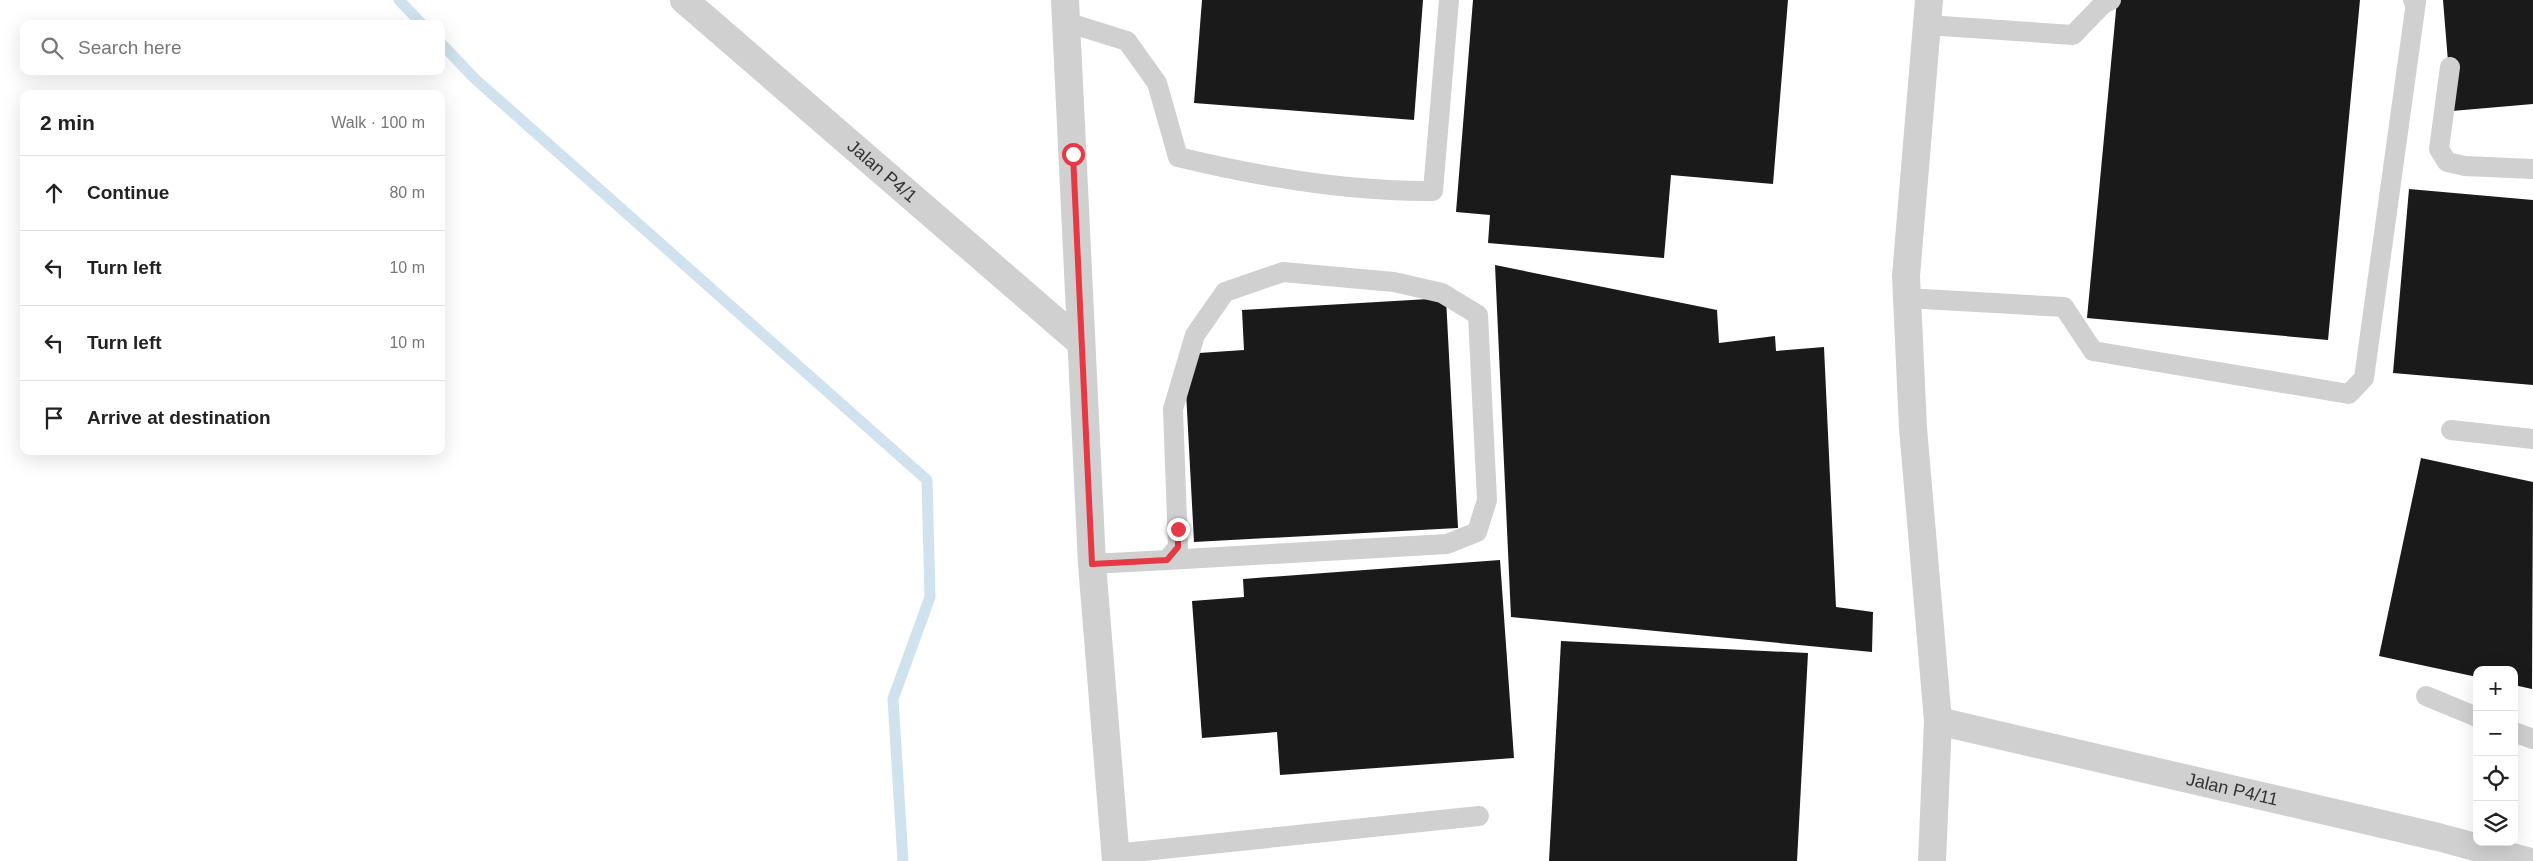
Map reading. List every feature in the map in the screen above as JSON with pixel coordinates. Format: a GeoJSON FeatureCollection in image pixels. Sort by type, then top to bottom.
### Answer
{"type":"FeatureCollection","features":[{"type":"Feature","properties":{"kind":"street","name":"Jalan P4/1"},"geometry":{"type":"LineString","coordinates":[[684,0],[1082,343]]}},
{"type":"Feature","properties":{"kind":"street"},"geometry":{"type":"LineString","coordinates":[[1066,11],[1092,564],[1116,857]]}},
{"type":"Feature","properties":{"kind":"street"},"geometry":{"type":"LineString","coordinates":[[1928,12],[1906,276],[1906,298],[1912,428],[1938,721],[1932,861]]}},
{"type":"Feature","properties":{"kind":"street","name":"Jalan P4/11"},"geometry":{"type":"LineString","coordinates":[[1938,721],[2438,837],[2527,861]]}},
{"type":"Feature","properties":{"kind":"lane"},"geometry":{"type":"LineString","coordinates":[[1066,11],[1127,40],[1157,83],[1178,157],[1253,175],[1398,192],[1433,191],[1449,0]]}},
{"type":"Feature","properties":{"kind":"lane"},"geometry":{"type":"LineString","coordinates":[[1928,12],[2073,35],[2103,4],[2111,0]]}},
{"type":"Feature","properties":{"kind":"lane"},"geometry":{"type":"LineString","coordinates":[[1906,298],[2064,307],[2093,351],[2349,394],[2364,378],[2416,2],[2413,0]]}},
{"type":"Feature","properties":{"kind":"lane"},"geometry":{"type":"LineString","coordinates":[[2450,67],[2439,149],[2447,162],[2465,166],[2533,169]]}},
{"type":"Feature","properties":{"kind":"lane"},"geometry":{"type":"LineString","coordinates":[[1092,564],[1167,560],[1447,544],[1477,532],[1488,500],[1478,314],[1442,292],[1394,282],[1283,272],[1225,292],[1194,336],[1173,409],[1178,547],[1167,560]]}},
{"type":"Feature","properties":{"kind":"lane"},"geometry":{"type":"LineString","coordinates":[[2451,430],[2533,439]]}},
{"type":"Feature","properties":{"kind":"lane"},"geometry":{"type":"LineString","coordinates":[[2426,696],[2473,715]]}},
{"type":"Feature","properties":{"kind":"lane"},"geometry":{"type":"LineString","coordinates":[[2518,733],[2533,739]]}},
{"type":"Feature","properties":{"kind":"lane"},"geometry":{"type":"LineString","coordinates":[[1116,857],[1479,816]]}},
{"type":"Feature","properties":{"kind":"building"},"geometry":{"type":"Polygon","coordinates":[[[1202,0],[1423,0],[1414,120],[1194,103],[1202,0]]]}},
{"type":"Feature","properties":{"kind":"building"},"geometry":{"type":"Polygon","coordinates":[[[1473,0],[1788,0],[1773,184],[1671,175],[1664,258],[1488,243],[1490,215],[1456,212],[1473,0]]]}},
{"type":"Feature","properties":{"kind":"building"},"geometry":{"type":"Polygon","coordinates":[[[2117,0],[2360,0],[2328,340],[2087,318],[2117,0]]]}},
{"type":"Feature","properties":{"kind":"building"},"geometry":{"type":"Polygon","coordinates":[[[2443,0],[2533,0],[2533,104],[2452,111],[2443,0]]]}},
{"type":"Feature","properties":{"kind":"building"},"geometry":{"type":"Polygon","coordinates":[[[2409,189],[2533,200],[2533,385],[2393,373],[2409,189]]]}},
{"type":"Feature","properties":{"kind":"building"},"geometry":{"type":"Polygon","coordinates":[[[1495,265],[1717,310],[1719,343],[1775,336],[1776,351],[1824,347],[1836,607],[1873,612],[1872,652],[1511,617],[1495,265]]]}},
{"type":"Feature","properties":{"kind":"building"},"geometry":{"type":"Polygon","coordinates":[[[1446,298],[1458,528],[1194,542],[1184,354],[1244,350],[1242,310],[1446,298]]]}},
{"type":"Feature","properties":{"kind":"building"},"geometry":{"type":"Polygon","coordinates":[[[2421,458],[2533,482],[2532,689],[2518,686],[2518,666],[2473,666],[2473,676],[2379,656],[2421,458]]]}},
{"type":"Feature","properties":{"kind":"building"},"geometry":{"type":"Polygon","coordinates":[[[1500,560],[1514,758],[1280,775],[1277,732],[1202,738],[1192,601],[1244,597],[1243,579],[1500,560]]]}},
{"type":"Feature","properties":{"kind":"building"},"geometry":{"type":"Polygon","coordinates":[[[1561,641],[1808,653],[1797,861],[1549,861],[1561,641]]]}},
{"type":"Feature","properties":{"kind":"waterway"},"geometry":{"type":"LineString","coordinates":[[399,0],[418,20]]}},
{"type":"Feature","properties":{"kind":"waterway"},"geometry":{"type":"LineString","coordinates":[[445,47],[474,78],[927,480],[930,597],[893,699],[903,861]]}},
{"type":"Feature","properties":{"kind":"route"},"geometry":{"type":"LineString","coordinates":[[1073,154],[1092,564],[1167,560],[1178,547],[1178,529]]}}]}
